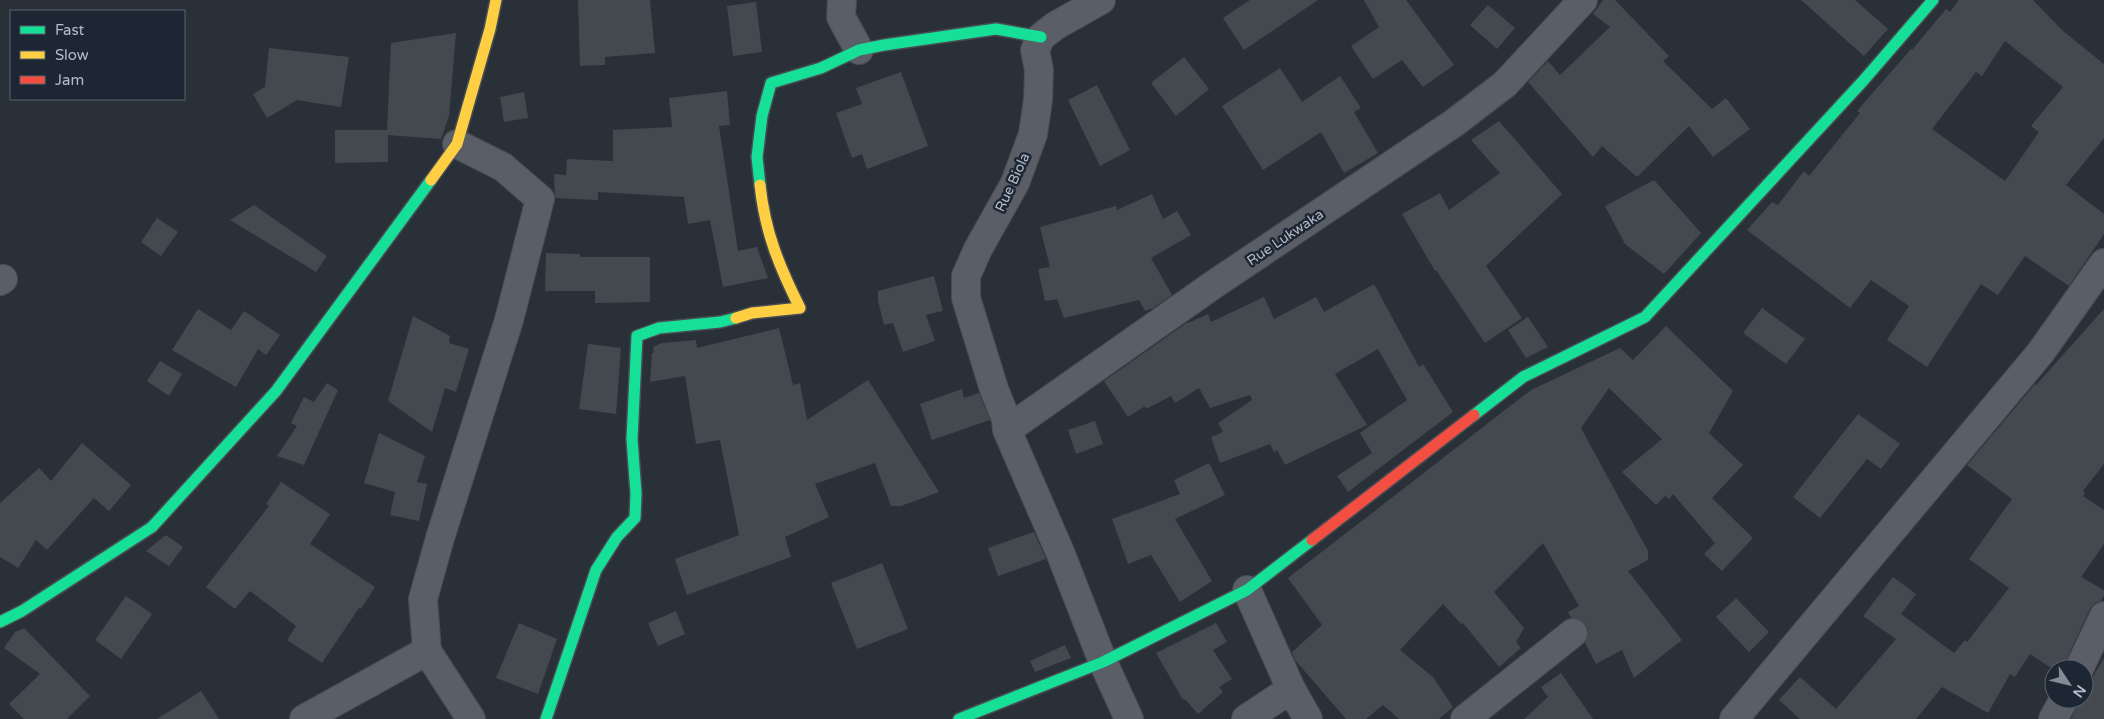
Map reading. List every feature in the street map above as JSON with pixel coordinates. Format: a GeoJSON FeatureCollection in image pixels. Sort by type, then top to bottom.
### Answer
{"type":"FeatureCollection","features":[{"type":"Feature","properties":{"kind":"street"},"geometry":{"type":"LineString","coordinates":[[0,622],[22,611],[152,527],[276,391],[457,144],[490,29],[496,0]]}},
{"type":"Feature","properties":{"kind":"street"},"geometry":{"type":"LineString","coordinates":[[842,0],[841,17],[858,50]]}},
{"type":"Feature","properties":{"kind":"street"},"geometry":{"type":"LineString","coordinates":[[546,719],[585,607],[588,590],[600,562],[619,532],[635,518],[636,494],[632,440],[637,336],[659,328],[720,322],[752,313],[800,308],[780,268],[763,215],[756,156],[762,116],[771,83],[821,68],[858,50],[996,29],[1041,37],[1055,26],[1101,0]]}},
{"type":"Feature","properties":{"kind":"street","name":"Rue Lukwaka"},"geometry":{"type":"LineString","coordinates":[[1007,430],[1213,285],[1454,123],[1505,84],[1583,0]]}},
{"type":"Feature","properties":{"kind":"street"},"geometry":{"type":"LineString","coordinates":[[959,719],[1103,662],[1247,590],[1523,377],[1645,317],[1863,81],[1932,0]]}},
{"type":"Feature","properties":{"kind":"street","name":"Rue Biola"},"geometry":{"type":"LineString","coordinates":[[1007,430],[1006,419],[994,388],[966,298],[966,276],[978,250],[1015,183],[1033,134],[1038,100],[1039,70],[1034,50],[1041,37]]}},
{"type":"Feature","properties":{"kind":"street"},"geometry":{"type":"LineString","coordinates":[[457,144],[503,167],[540,199],[509,320],[440,538],[423,600],[427,651],[472,719]]}},
{"type":"Feature","properties":{"kind":"street"},"geometry":{"type":"LineString","coordinates":[[1734,719],[2041,352],[2104,263]]}},
{"type":"Feature","properties":{"kind":"street"},"geometry":{"type":"LineString","coordinates":[[1007,430],[1060,552],[1103,662],[1129,719]]}},
{"type":"Feature","properties":{"kind":"street"},"geometry":{"type":"LineString","coordinates":[[1247,590],[1291,689],[1308,719]]}},
{"type":"Feature","properties":{"kind":"street"},"geometry":{"type":"LineString","coordinates":[[2084,659],[2104,616]]}},
{"type":"Feature","properties":{"kind":"street"},"geometry":{"type":"LineString","coordinates":[[1465,719],[1572,633]]}},
{"type":"Feature","properties":{"kind":"street"},"geometry":{"type":"LineString","coordinates":[[304,719],[427,651]]}},
{"type":"Feature","properties":{"kind":"street"},"geometry":{"type":"LineString","coordinates":[[1246,719],[1291,689]]}},
{"type":"Feature","properties":{"kind":"building"},"geometry":{"type":"Polygon","coordinates":[[[578,0],[650,0],[655,53],[605,57],[605,65],[580,66],[578,0]]]}},
{"type":"Feature","properties":{"kind":"building"},"geometry":{"type":"Polygon","coordinates":[[[1250,0],[1318,0],[1244,50],[1223,18],[1250,0]]]}},
{"type":"Feature","properties":{"kind":"building"},"geometry":{"type":"Polygon","coordinates":[[[1364,0],[1406,0],[1454,65],[1423,87],[1402,60],[1373,79],[1351,46],[1379,27],[1364,0]]]}},
{"type":"Feature","properties":{"kind":"building"},"geometry":{"type":"Polygon","coordinates":[[[1603,0],[1615,0],[1669,56],[1663,61],[1712,109],[1726,98],[1750,129],[1713,157],[1689,126],[1637,177],[1602,146],[1593,157],[1528,82],[1548,61],[1560,75],[1610,27],[1593,14],[1603,0]]]}},
{"type":"Feature","properties":{"kind":"building"},"geometry":{"type":"Polygon","coordinates":[[[1801,0],[1855,0],[1888,29],[1864,56],[1801,0]]]}},
{"type":"Feature","properties":{"kind":"building"},"geometry":{"type":"Polygon","coordinates":[[[1959,0],[2033,0],[2063,31],[2104,64],[2104,138],[2066,185],[2104,214],[2104,234],[2069,286],[2025,256],[1998,295],[1981,284],[1927,367],[1887,340],[1909,306],[1871,280],[1850,308],[1747,230],[1772,202],[1778,205],[1804,171],[1809,176],[1860,113],[1857,111],[1946,9],[1950,12],[1959,0]],[[2005,41],[1982,76],[1976,72],[1932,129],[2005,181],[2039,132],[2031,126],[2063,87],[2005,41]]]}},
{"type":"Feature","properties":{"kind":"building"},"geometry":{"type":"Polygon","coordinates":[[[756,2],[762,52],[733,56],[727,6],[756,2]]]}},
{"type":"Feature","properties":{"kind":"building"},"geometry":{"type":"Polygon","coordinates":[[[1488,5],[1515,28],[1497,49],[1470,25],[1488,5]]]}},
{"type":"Feature","properties":{"kind":"building"},"geometry":{"type":"Polygon","coordinates":[[[456,33],[449,116],[441,139],[388,135],[388,162],[335,163],[335,130],[387,130],[391,43],[456,33]]]}},
{"type":"Feature","properties":{"kind":"building"},"geometry":{"type":"Polygon","coordinates":[[[269,48],[349,57],[341,107],[297,100],[267,118],[253,94],[265,87],[269,48]]]}},
{"type":"Feature","properties":{"kind":"building"},"geometry":{"type":"Polygon","coordinates":[[[1184,57],[1209,89],[1176,116],[1151,83],[1184,57]]]}},
{"type":"Feature","properties":{"kind":"building"},"geometry":{"type":"Polygon","coordinates":[[[1280,68],[1302,102],[1340,76],[1361,108],[1354,112],[1378,153],[1344,173],[1321,132],[1263,170],[1222,106],[1280,68]]]}},
{"type":"Feature","properties":{"kind":"building"},"geometry":{"type":"Polygon","coordinates":[[[901,72],[928,146],[867,169],[862,154],[852,158],[836,113],[862,104],[856,88],[901,72]]]}},
{"type":"Feature","properties":{"kind":"building"},"geometry":{"type":"Polygon","coordinates":[[[1097,85],[1130,150],[1100,166],[1068,100],[1097,85]]]}},
{"type":"Feature","properties":{"kind":"building"},"geometry":{"type":"Polygon","coordinates":[[[727,91],[730,125],[719,126],[738,251],[757,247],[768,278],[723,287],[710,220],[688,224],[684,197],[598,192],[598,200],[555,198],[554,174],[566,175],[567,159],[613,161],[613,130],[672,127],[669,98],[727,91]]]}},
{"type":"Feature","properties":{"kind":"building"},"geometry":{"type":"Polygon","coordinates":[[[524,92],[528,118],[504,122],[500,97],[524,92]]]}},
{"type":"Feature","properties":{"kind":"building"},"geometry":{"type":"Polygon","coordinates":[[[1499,121],[1562,194],[1486,266],[1522,318],[1485,343],[1435,271],[1402,214],[1440,193],[1449,210],[1500,173],[1471,140],[1499,121]]]}},
{"type":"Feature","properties":{"kind":"building"},"geometry":{"type":"Polygon","coordinates":[[[1654,180],[1701,233],[1664,274],[1625,244],[1605,206],[1654,180]]]}},
{"type":"Feature","properties":{"kind":"building"},"geometry":{"type":"Polygon","coordinates":[[[1152,194],[1163,219],[1177,211],[1191,235],[1151,258],[1172,295],[1145,311],[1139,300],[1064,318],[1057,299],[1045,301],[1038,269],[1050,267],[1040,227],[1116,206],[1117,210],[1152,194]]]}},
{"type":"Feature","properties":{"kind":"building"},"geometry":{"type":"Polygon","coordinates":[[[254,205],[327,256],[316,272],[230,220],[254,205]]]}},
{"type":"Feature","properties":{"kind":"building"},"geometry":{"type":"Polygon","coordinates":[[[157,218],[178,232],[161,256],[141,242],[157,218]]]}},
{"type":"Feature","properties":{"kind":"building"},"geometry":{"type":"Polygon","coordinates":[[[546,253],[580,254],[580,257],[650,257],[650,302],[595,303],[595,291],[545,291],[546,253]]]}},
{"type":"Feature","properties":{"kind":"building"},"geometry":{"type":"Polygon","coordinates":[[[934,276],[943,311],[926,315],[935,341],[903,352],[893,323],[884,325],[878,301],[878,291],[934,276]]]}},
{"type":"Feature","properties":{"kind":"building"},"geometry":{"type":"Polygon","coordinates":[[[1374,284],[1419,367],[1423,364],[1453,412],[1348,492],[1337,476],[1372,453],[1360,433],[1407,400],[1378,349],[1335,374],[1367,425],[1285,465],[1277,450],[1274,452],[1270,444],[1220,463],[1211,437],[1223,432],[1218,423],[1252,400],[1250,395],[1210,408],[1199,388],[1175,403],[1171,396],[1146,409],[1145,406],[1128,417],[1104,381],[1188,322],[1208,314],[1211,322],[1264,297],[1274,319],[1316,297],[1324,312],[1374,284]]]}},
{"type":"Feature","properties":{"kind":"building"},"geometry":{"type":"Polygon","coordinates":[[[1762,308],[1805,339],[1786,364],[1743,333],[1762,308]]]}},
{"type":"Feature","properties":{"kind":"building"},"geometry":{"type":"Polygon","coordinates":[[[198,309],[231,330],[244,311],[280,335],[266,355],[258,349],[236,387],[172,350],[198,309]]]}},
{"type":"Feature","properties":{"kind":"building"},"geometry":{"type":"Polygon","coordinates":[[[2104,309],[2104,464],[2083,491],[2085,493],[2083,496],[2104,510],[2104,544],[2081,577],[2104,590],[2104,595],[2101,601],[2095,603],[2090,609],[2067,659],[2044,659],[2044,663],[2030,654],[2015,677],[2010,674],[1988,713],[1942,687],[1916,719],[1800,719],[1779,700],[1800,677],[1836,709],[1896,639],[1863,616],[1893,577],[1916,594],[1901,614],[1954,653],[1965,640],[1967,642],[2009,588],[1969,559],[2012,499],[1967,465],[2104,309]]]}},
{"type":"Feature","properties":{"kind":"building"},"geometry":{"type":"Polygon","coordinates":[[[413,316],[450,336],[449,343],[469,349],[456,392],[445,388],[432,432],[388,401],[413,316]]]}},
{"type":"Feature","properties":{"kind":"building"},"geometry":{"type":"Polygon","coordinates":[[[1528,317],[1548,347],[1526,358],[1508,330],[1528,317]]]}},
{"type":"Feature","properties":{"kind":"building"},"geometry":{"type":"Polygon","coordinates":[[[1666,326],[1733,391],[1709,433],[1743,465],[1712,498],[1753,538],[1722,571],[1704,554],[1715,543],[1673,494],[1669,499],[1665,496],[1656,505],[1622,472],[1662,439],[1609,388],[1581,428],[1648,551],[1648,560],[1628,571],[1682,640],[1634,678],[1622,650],[1596,664],[1585,643],[1588,631],[1585,624],[1579,619],[1571,618],[1568,612],[1579,606],[1543,543],[1494,592],[1524,628],[1516,642],[1521,648],[1499,667],[1463,623],[1461,624],[1443,604],[1400,650],[1433,677],[1453,707],[1439,719],[1399,719],[1383,705],[1366,719],[1346,719],[1295,660],[1292,652],[1322,625],[1288,578],[1531,390],[1620,348],[1633,360],[1666,326]]]}},
{"type":"Feature","properties":{"kind":"building"},"geometry":{"type":"Polygon","coordinates":[[[779,328],[793,385],[800,383],[807,420],[868,380],[939,492],[901,506],[891,506],[875,463],[815,484],[829,517],[785,537],[791,557],[687,595],[675,559],[739,535],[720,440],[696,444],[685,376],[650,382],[652,353],[654,353],[653,347],[662,343],[696,340],[697,348],[779,328]]]}},
{"type":"Feature","properties":{"kind":"building"},"geometry":{"type":"Polygon","coordinates":[[[588,344],[621,348],[616,414],[579,409],[588,344]]]}},
{"type":"Feature","properties":{"kind":"building"},"geometry":{"type":"Polygon","coordinates":[[[160,361],[182,374],[169,396],[147,381],[160,361]]]}},
{"type":"Feature","properties":{"kind":"building"},"geometry":{"type":"Polygon","coordinates":[[[327,383],[338,390],[304,465],[277,456],[297,426],[291,423],[304,397],[314,402],[327,383]]]}},
{"type":"Feature","properties":{"kind":"building"},"geometry":{"type":"Polygon","coordinates":[[[962,389],[964,398],[979,393],[990,420],[932,440],[920,404],[962,389]]]}},
{"type":"Feature","properties":{"kind":"building"},"geometry":{"type":"Polygon","coordinates":[[[1858,414],[1900,444],[1881,469],[1867,459],[1820,518],[1793,497],[1858,414]]]}},
{"type":"Feature","properties":{"kind":"building"},"geometry":{"type":"Polygon","coordinates":[[[1095,421],[1103,444],[1076,454],[1068,430],[1095,421]]]}},
{"type":"Feature","properties":{"kind":"building"},"geometry":{"type":"Polygon","coordinates":[[[379,433],[425,456],[417,482],[427,484],[419,521],[390,515],[395,492],[364,483],[379,433]]]}},
{"type":"Feature","properties":{"kind":"building"},"geometry":{"type":"Polygon","coordinates":[[[82,443],[131,485],[109,511],[94,498],[47,550],[36,540],[18,568],[0,557],[0,503],[39,468],[51,481],[82,443]]]}},
{"type":"Feature","properties":{"kind":"building"},"geometry":{"type":"Polygon","coordinates":[[[1209,463],[1225,495],[1175,519],[1212,581],[1180,602],[1151,555],[1128,564],[1112,519],[1180,494],[1174,480],[1209,463]]]}},
{"type":"Feature","properties":{"kind":"building"},"geometry":{"type":"Polygon","coordinates":[[[281,482],[330,514],[310,544],[375,587],[322,663],[287,640],[296,626],[250,591],[235,609],[206,587],[269,506],[266,504],[281,482]]]}},
{"type":"Feature","properties":{"kind":"building"},"geometry":{"type":"Polygon","coordinates":[[[1034,532],[1046,559],[998,576],[988,548],[1034,532]]]}},
{"type":"Feature","properties":{"kind":"building"},"geometry":{"type":"Polygon","coordinates":[[[166,535],[183,547],[169,566],[146,551],[166,535]]]}},
{"type":"Feature","properties":{"kind":"building"},"geometry":{"type":"Polygon","coordinates":[[[882,563],[908,629],[857,649],[831,583],[882,563]]]}},
{"type":"Feature","properties":{"kind":"building"},"geometry":{"type":"Polygon","coordinates":[[[126,596],[152,614],[121,659],[95,640],[126,596]]]}},
{"type":"Feature","properties":{"kind":"building"},"geometry":{"type":"Polygon","coordinates":[[[1736,598],[1769,632],[1749,652],[1716,617],[1736,598]]]}},
{"type":"Feature","properties":{"kind":"building"},"geometry":{"type":"Polygon","coordinates":[[[676,611],[685,634],[658,646],[648,623],[676,611]]]}},
{"type":"Feature","properties":{"kind":"building"},"geometry":{"type":"Polygon","coordinates":[[[519,623],[557,639],[538,694],[496,678],[519,623]]]}},
{"type":"Feature","properties":{"kind":"building"},"geometry":{"type":"Polygon","coordinates":[[[1216,623],[1227,642],[1213,650],[1232,679],[1219,687],[1223,692],[1198,714],[1185,699],[1183,700],[1156,653],[1216,623]]]}},
{"type":"Feature","properties":{"kind":"building"},"geometry":{"type":"Polygon","coordinates":[[[24,628],[90,696],[67,719],[24,719],[9,704],[40,674],[4,648],[15,632],[24,628]]]}},
{"type":"Feature","properties":{"kind":"building"},"geometry":{"type":"Polygon","coordinates":[[[1065,645],[1071,658],[1035,672],[1030,661],[1065,645]]]}},
{"type":"Feature","properties":{"kind":"building"},"geometry":{"type":"Polygon","coordinates":[[[2104,658],[2104,719],[2071,719],[2076,709],[2094,709],[2094,674],[2104,658]]]}},
{"type":"Feature","properties":{"kind":"building"},"geometry":{"type":"Polygon","coordinates":[[[1561,673],[1593,719],[1524,719],[1548,697],[1541,687],[1561,673]]]}},
{"type":"Feature","properties":{"kind":"building"},"geometry":{"type":"Polygon","coordinates":[[[201,691],[219,719],[157,719],[201,691]]]}},
{"type":"Feature","properties":{"kind":"traffic: fast"},"geometry":{"type":"LineString","coordinates":[[1474,415],[1523,377],[1645,317],[1863,81],[1933,0]]}},
{"type":"Feature","properties":{"kind":"traffic: fast"},"geometry":{"type":"LineString","coordinates":[[760,185],[757,157],[762,116],[771,83],[821,68],[859,50],[884,45],[996,29],[1041,37]]}},
{"type":"Feature","properties":{"kind":"traffic: fast"},"geometry":{"type":"LineString","coordinates":[[0,622],[22,611],[152,527],[276,391],[431,180]]}},
{"type":"Feature","properties":{"kind":"traffic: fast"},"geometry":{"type":"LineString","coordinates":[[546,719],[596,570],[617,537],[635,518],[636,494],[632,439],[637,336],[659,328],[720,322],[736,318]]}},
{"type":"Feature","properties":{"kind":"traffic: fast"},"geometry":{"type":"LineString","coordinates":[[959,719],[1103,662],[1247,590],[1312,540]]}},
{"type":"Feature","properties":{"kind":"traffic: slow"},"geometry":{"type":"LineString","coordinates":[[431,180],[457,144],[490,29],[496,0]]}},
{"type":"Feature","properties":{"kind":"traffic: slow"},"geometry":{"type":"LineString","coordinates":[[736,318],[752,313],[800,308],[769,233],[760,185]]}},
{"type":"Feature","properties":{"kind":"traffic: jam"},"geometry":{"type":"LineString","coordinates":[[1312,540],[1474,415]]}}]}
